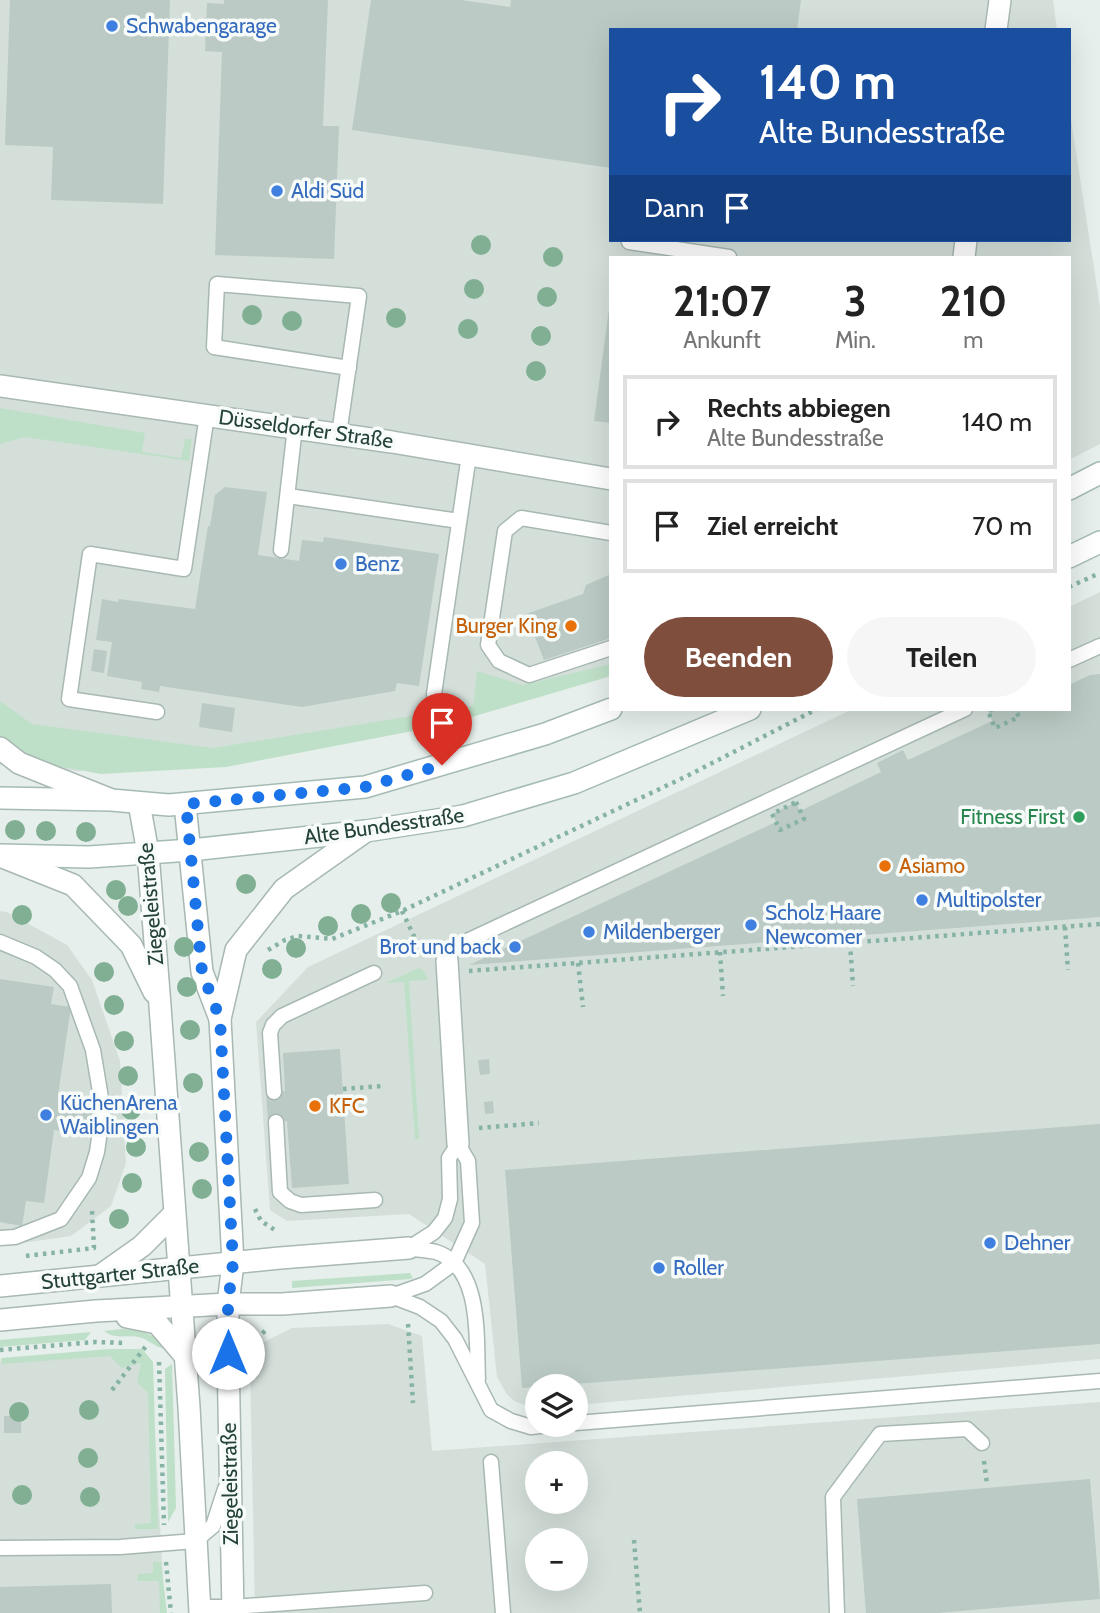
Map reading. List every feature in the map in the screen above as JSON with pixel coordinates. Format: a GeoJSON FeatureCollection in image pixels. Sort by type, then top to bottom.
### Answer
{"type":"FeatureCollection","features":[{"type":"Feature","properties":{"kind":"street"},"geometry":{"type":"LineString","coordinates":[[996,28],[1000,0]]}},
{"type":"Feature","properties":{"kind":"street","name":"Düsseldorfer Straße"},"geometry":{"type":"LineString","coordinates":[[0,386],[295,427],[609,479]]}},
{"type":"Feature","properties":{"kind":"street"},"geometry":{"type":"LineString","coordinates":[[1071,488],[1100,473]]}},
{"type":"Feature","properties":{"kind":"street"},"geometry":{"type":"LineString","coordinates":[[1071,556],[1100,542]]}},
{"type":"Feature","properties":{"kind":"street","name":"Alte Bundesstraße"},"geometry":{"type":"LineString","coordinates":[[0,798],[111,800],[169,806],[365,787],[544,734],[609,710]]}},
{"type":"Feature","properties":{"kind":"street","name":"Alte Bundesstraße"},"geometry":{"type":"LineString","coordinates":[[0,856],[89,858],[191,850],[366,831],[463,816],[574,783],[745,711]]}},
{"type":"Feature","properties":{"kind":"street"},"geometry":{"type":"LineString","coordinates":[[0,748],[19,763],[111,800]]}},
{"type":"Feature","properties":{"kind":"street","name":"Ziegeleistraße"},"geometry":{"type":"LineString","coordinates":[[139,803],[148,853],[160,1006],[186,1357],[200,1610]]}},
{"type":"Feature","properties":{"kind":"street","name":"Ziegeleistraße"},"geometry":{"type":"LineString","coordinates":[[186,804],[202,972],[220,1019]]}},
{"type":"Feature","properties":{"kind":"street","name":"Ziegeleistraße"},"geometry":{"type":"LineString","coordinates":[[233,1610],[228,1304],[233,1263],[220,1019],[236,950],[284,889],[366,831]]}},
{"type":"Feature","properties":{"kind":"street","name":"Ziegeleistraße"},"geometry":{"type":"LineString","coordinates":[[0,856],[73,885],[131,944],[160,1006]]}},
{"type":"Feature","properties":{"kind":"street","name":"Stuttgarter Straße"},"geometry":{"type":"LineString","coordinates":[[447,967],[458,1144]]}},
{"type":"Feature","properties":{"kind":"street"},"geometry":{"type":"LineString","coordinates":[[99,1276],[142,1246],[174,1214]]}},
{"type":"Feature","properties":{"kind":"street","name":"Stuttgarter Straße"},"geometry":{"type":"LineString","coordinates":[[0,1286],[409,1248]]}},
{"type":"Feature","properties":{"kind":"street","name":"Stuttgarter Straße"},"geometry":{"type":"LineString","coordinates":[[0,1320],[96,1311],[228,1304],[399,1299]]}},
{"type":"Feature","properties":{"kind":"street","name":"Stuttgarter Straße"},"geometry":{"type":"LineString","coordinates":[[96,1311],[156,1323],[186,1357]]}},
{"type":"Feature","properties":{"kind":"lane"},"geometry":{"type":"LineString","coordinates":[[629,242],[722,256]]}},
{"type":"Feature","properties":{"kind":"lane"},"geometry":{"type":"LineString","coordinates":[[338,434],[349,368],[359,296],[217,284],[214,347],[349,368]]}},
{"type":"Feature","properties":{"kind":"lane"},"geometry":{"type":"LineString","coordinates":[[157,712],[69,699],[90,554],[184,569],[207,415]]}},
{"type":"Feature","properties":{"kind":"lane"},"geometry":{"type":"LineString","coordinates":[[281,550],[295,427]]}},
{"type":"Feature","properties":{"kind":"lane"},"geometry":{"type":"LineString","coordinates":[[434,694],[469,455]]}},
{"type":"Feature","properties":{"kind":"lane"},"geometry":{"type":"LineString","coordinates":[[288,496],[459,521]]}},
{"type":"Feature","properties":{"kind":"lane"},"geometry":{"type":"LineString","coordinates":[[609,533],[521,518],[505,531],[488,645],[499,661],[528,674],[609,649]]}},
{"type":"Feature","properties":{"kind":"lane"},"geometry":{"type":"LineString","coordinates":[[1071,659],[1100,646]]}},
{"type":"Feature","properties":{"kind":"lane"},"geometry":{"type":"LineString","coordinates":[[447,967],[453,948],[961,711]]}},
{"type":"Feature","properties":{"kind":"lane"},"geometry":{"type":"LineString","coordinates":[[0,942],[36,957],[70,985],[93,1050],[103,1110],[97,1152],[89,1178],[61,1219],[15,1237],[0,1238]]}},
{"type":"Feature","properties":{"kind":"lane"},"geometry":{"type":"LineString","coordinates":[[274,1092],[270,1033],[273,1025],[282,1016],[374,973]]}},
{"type":"Feature","properties":{"kind":"lane"},"geometry":{"type":"LineString","coordinates":[[276,1122],[281,1192],[290,1201],[301,1205],[374,1200]]}},
{"type":"Feature","properties":{"kind":"lane","name":"Stuttgarter Straße"},"geometry":{"type":"LineString","coordinates":[[399,1299],[454,1263],[472,1223],[468,1161],[458,1144],[449,1158],[450,1199],[445,1218],[434,1233],[409,1248]]}},
{"type":"Feature","properties":{"kind":"lane"},"geometry":{"type":"LineString","coordinates":[[409,1248],[438,1253],[454,1263],[467,1282],[475,1306],[479,1388]]}},
{"type":"Feature","properties":{"kind":"lane"},"geometry":{"type":"LineString","coordinates":[[399,1299],[420,1307],[441,1321],[455,1339],[491,1410],[525,1425]]}},
{"type":"Feature","properties":{"kind":"lane"},"geometry":{"type":"LineString","coordinates":[[588,1422],[1100,1381]]}},
{"type":"Feature","properties":{"kind":"lane"},"geometry":{"type":"LineString","coordinates":[[836,1613],[833,1497],[880,1434],[967,1429],[982,1443]]}},
{"type":"Feature","properties":{"kind":"lane"},"geometry":{"type":"LineString","coordinates":[[491,1462],[503,1613]]}},
{"type":"Feature","properties":{"kind":"lane"},"geometry":{"type":"LineString","coordinates":[[0,1548],[195,1541],[213,1526],[230,1469]]}},
{"type":"Feature","properties":{"kind":"lane"},"geometry":{"type":"LineString","coordinates":[[200,1610],[233,1610],[425,1593]]}},
{"type":"Feature","properties":{"kind":"path"},"geometry":{"type":"LineString","coordinates":[[1071,586],[1100,573]]}},
{"type":"Feature","properties":{"kind":"path"},"geometry":{"type":"LineString","coordinates":[[421,951],[402,911],[687,776],[813,711]]}},
{"type":"Feature","properties":{"kind":"path"},"geometry":{"type":"LineString","coordinates":[[988,711],[995,728],[1018,717],[1016,711]]}},
{"type":"Feature","properties":{"kind":"path"},"geometry":{"type":"LineString","coordinates":[[447,967],[579,963],[1100,924]]}},
{"type":"Feature","properties":{"kind":"path"},"geometry":{"type":"LineString","coordinates":[[1065,927],[1068,970]]}},
{"type":"Feature","properties":{"kind":"path"},"geometry":{"type":"LineString","coordinates":[[850,943],[853,986]]}},
{"type":"Feature","properties":{"kind":"path"},"geometry":{"type":"LineString","coordinates":[[720,953],[723,996]]}},
{"type":"Feature","properties":{"kind":"path"},"geometry":{"type":"LineString","coordinates":[[579,963],[583,1007]]}},
{"type":"Feature","properties":{"kind":"path"},"geometry":{"type":"LineString","coordinates":[[343,1089],[382,1086]]}},
{"type":"Feature","properties":{"kind":"path"},"geometry":{"type":"LineString","coordinates":[[487,1127],[539,1123]]}},
{"type":"Feature","properties":{"kind":"path"},"geometry":{"type":"LineString","coordinates":[[255,1209],[261,1221],[278,1232]]}},
{"type":"Feature","properties":{"kind":"path"},"geometry":{"type":"LineString","coordinates":[[23,1256],[94,1248]]}},
{"type":"Feature","properties":{"kind":"path"},"geometry":{"type":"LineString","coordinates":[[399,1299],[413,1403]]}},
{"type":"Feature","properties":{"kind":"path"},"geometry":{"type":"LineString","coordinates":[[241,1353],[263,1331],[273,1327]]}},
{"type":"Feature","properties":{"kind":"path"},"geometry":{"type":"LineString","coordinates":[[0,1350],[95,1342],[146,1346],[152,1352]]}},
{"type":"Feature","properties":{"kind":"path"},"geometry":{"type":"LineString","coordinates":[[112,1390],[146,1346]]}},
{"type":"Feature","properties":{"kind":"path"},"geometry":{"type":"LineString","coordinates":[[159,1357],[165,1544],[171,1613]]}},
{"type":"Feature","properties":{"kind":"path"},"geometry":{"type":"LineString","coordinates":[[634,1541],[640,1613]]}},
{"type":"Feature","properties":{"kind":"shaded area"},"geometry":{"type":"Polygon","coordinates":[[[0,0],[1053,0],[1057,28],[609,28],[609,242],[1071,242],[1071,120],[1100,307],[1100,444],[1071,459],[1071,256],[609,256],[609,667],[469,716],[79,771],[0,765],[0,0]]]}},
{"type":"Feature","properties":{"kind":"shaded area"},"geometry":{"type":"Polygon","coordinates":[[[1100,592],[1100,1359],[588,1404],[588,1374],[525,1374],[525,1405],[514,1401],[506,1393],[497,1377],[485,1264],[409,1214],[287,1221],[270,1210],[256,1022],[308,967],[849,711],[1071,711],[1071,606],[1100,592]]]}},
{"type":"Feature","properties":{"kind":"shaded area"},"geometry":{"type":"Polygon","coordinates":[[[0,911],[7,912],[67,945],[92,980],[120,1061],[126,1163],[111,1206],[71,1236],[0,1246],[0,911]]]}},
{"type":"Feature","properties":{"kind":"shaded area"},"geometry":{"type":"Polygon","coordinates":[[[388,1324],[422,1336],[432,1451],[1100,1402],[1100,1613],[255,1613],[250,1364],[264,1342],[292,1328],[388,1324]]]}},
{"type":"Feature","properties":{"kind":"shaded area"},"geometry":{"type":"Polygon","coordinates":[[[134,1351],[151,1368],[165,1613],[0,1613],[0,1361],[134,1351]]]}},
{"type":"Feature","properties":{"kind":"green space"},"geometry":{"type":"Polygon","coordinates":[[[0,408],[145,433],[142,452],[181,458],[185,439],[192,439],[189,461],[25,437],[0,444],[0,408]]]}},
{"type":"Feature","properties":{"kind":"green space"},"geometry":{"type":"Polygon","coordinates":[[[609,664],[609,677],[444,725],[226,767],[101,774],[36,762],[0,739],[0,701],[32,724],[213,748],[473,706],[477,671],[523,685],[609,664]]]}},
{"type":"Feature","properties":{"kind":"green space"},"geometry":{"type":"Polygon","coordinates":[[[419,968],[424,971],[428,980],[409,981],[419,1139],[415,1139],[404,982],[385,983],[419,968]]]}},
{"type":"Feature","properties":{"kind":"green space"},"geometry":{"type":"Polygon","coordinates":[[[410,1273],[413,1278],[410,1279],[292,1288],[292,1281],[410,1273]]]}},
{"type":"Feature","properties":{"kind":"green space"},"geometry":{"type":"Polygon","coordinates":[[[122,1329],[148,1334],[168,1349],[142,1338],[113,1336],[104,1331],[122,1329]]]}},
{"type":"Feature","properties":{"kind":"green space"},"geometry":{"type":"Polygon","coordinates":[[[91,1332],[85,1340],[0,1347],[0,1340],[91,1332]]]}},
{"type":"Feature","properties":{"kind":"green space"},"geometry":{"type":"Polygon","coordinates":[[[109,1349],[142,1349],[153,1362],[158,1529],[135,1529],[135,1524],[151,1523],[148,1393],[137,1382],[141,1363],[122,1368],[110,1356],[2,1364],[1,1358],[109,1349]]]}},
{"type":"Feature","properties":{"kind":"green space"},"geometry":{"type":"Polygon","coordinates":[[[172,1364],[176,1508],[168,1522],[165,1369],[172,1364]]]}},
{"type":"Feature","properties":{"kind":"green space"},"geometry":{"type":"Polygon","coordinates":[[[153,1562],[161,1562],[167,1613],[160,1613],[159,1581],[137,1581],[138,1574],[153,1573],[153,1562]]]}},
{"type":"Feature","properties":{"kind":"building"},"geometry":{"type":"Polygon","coordinates":[[[10,0],[170,0],[163,204],[51,200],[53,147],[5,145],[10,0]]]}},
{"type":"Feature","properties":{"kind":"building","name":"Aldi Süd"},"geometry":{"type":"Polygon","coordinates":[[[224,0],[328,0],[323,126],[339,126],[334,259],[215,255],[222,52],[205,51],[207,3],[224,4],[224,0]]]}},
{"type":"Feature","properties":{"kind":"building"},"geometry":{"type":"Polygon","coordinates":[[[371,0],[461,0],[510,7],[511,0],[801,0],[797,28],[609,28],[609,168],[352,130],[371,0]]]}},
{"type":"Feature","properties":{"kind":"building"},"geometry":{"type":"Polygon","coordinates":[[[609,309],[609,423],[594,421],[609,309]]]}},
{"type":"Feature","properties":{"kind":"building"},"geometry":{"type":"Polygon","coordinates":[[[225,487],[267,492],[258,555],[299,561],[302,540],[323,542],[324,537],[439,554],[419,686],[397,683],[395,691],[302,707],[160,686],[159,692],[141,689],[142,682],[107,676],[112,642],[96,640],[102,599],[195,609],[215,495],[225,487]]]}},
{"type":"Feature","properties":{"kind":"building","name":"Burger King"},"geometry":{"type":"Polygon","coordinates":[[[609,575],[609,639],[544,660],[526,614],[583,594],[586,585],[609,575]]]}},
{"type":"Feature","properties":{"kind":"building"},"geometry":{"type":"Polygon","coordinates":[[[94,649],[107,651],[104,673],[91,671],[94,649]]]}},
{"type":"Feature","properties":{"kind":"building"},"geometry":{"type":"Polygon","coordinates":[[[1100,674],[1100,917],[469,965],[776,822],[772,814],[796,802],[800,811],[881,772],[877,763],[903,750],[908,760],[992,721],[988,711],[1071,711],[1071,684],[1090,675],[1100,674]]]}},
{"type":"Feature","properties":{"kind":"building"},"geometry":{"type":"Polygon","coordinates":[[[202,703],[235,708],[232,732],[199,727],[202,703]]]}},
{"type":"Feature","properties":{"kind":"building","name":"KüchenArena Waiblingen"},"geometry":{"type":"Polygon","coordinates":[[[0,979],[54,987],[51,1004],[71,1007],[58,1095],[95,1100],[90,1135],[54,1130],[44,1203],[26,1201],[22,1226],[0,1222],[0,979]]]}},
{"type":"Feature","properties":{"kind":"building","name":"KFC"},"geometry":{"type":"Polygon","coordinates":[[[340,1049],[349,1184],[292,1188],[287,1121],[268,1122],[266,1092],[285,1091],[283,1053],[340,1049]]]}},
{"type":"Feature","properties":{"kind":"building"},"geometry":{"type":"Polygon","coordinates":[[[489,1059],[490,1074],[480,1075],[478,1060],[489,1059]]]}},
{"type":"Feature","properties":{"kind":"building"},"geometry":{"type":"Polygon","coordinates":[[[493,1101],[494,1113],[485,1114],[484,1102],[493,1101]]]}},
{"type":"Feature","properties":{"kind":"building"},"geometry":{"type":"Polygon","coordinates":[[[1100,1124],[1100,1344],[588,1383],[588,1374],[525,1374],[525,1388],[522,1388],[505,1170],[1100,1124]]]}},
{"type":"Feature","properties":{"kind":"building"},"geometry":{"type":"Polygon","coordinates":[[[4,1416],[21,1416],[21,1433],[4,1433],[4,1416]]]}},
{"type":"Feature","properties":{"kind":"building"},"geometry":{"type":"Polygon","coordinates":[[[1090,1479],[1100,1599],[938,1613],[866,1613],[857,1499],[1090,1479]]]}},
{"type":"Feature","properties":{"kind":"building"},"geometry":{"type":"Polygon","coordinates":[[[111,1584],[112,1613],[0,1613],[0,1587],[111,1584]]]}},
{"type":"Feature","properties":{"kind":"place","name":"Schwabengarage"},"geometry":{"type":"Point","coordinates":[112,26]}},
{"type":"Feature","properties":{"kind":"place","name":"Aldi Süd"},"geometry":{"type":"Point","coordinates":[277,191]}},
{"type":"Feature","properties":{"kind":"place","name":"Benz"},"geometry":{"type":"Point","coordinates":[341,564]}},
{"type":"Feature","properties":{"kind":"place","name":"Burger King"},"geometry":{"type":"Point","coordinates":[571,626]}},
{"type":"Feature","properties":{"kind":"place","name":"Fitness First"},"geometry":{"type":"Point","coordinates":[1079,817]}},
{"type":"Feature","properties":{"kind":"place","name":"Asiamo"},"geometry":{"type":"Point","coordinates":[885,866]}},
{"type":"Feature","properties":{"kind":"place","name":"Multipolster"},"geometry":{"type":"Point","coordinates":[922,900]}},
{"type":"Feature","properties":{"kind":"place","name":"Scholz Haare Newcomer"},"geometry":{"type":"Point","coordinates":[751,925]}},
{"type":"Feature","properties":{"kind":"place","name":"Mildenberger"},"geometry":{"type":"Point","coordinates":[589,932]}},
{"type":"Feature","properties":{"kind":"place","name":"Brot und back"},"geometry":{"type":"Point","coordinates":[515,947]}},
{"type":"Feature","properties":{"kind":"place","name":"KFC"},"geometry":{"type":"Point","coordinates":[315,1106]}},
{"type":"Feature","properties":{"kind":"place","name":"KüchenArena Waiblingen"},"geometry":{"type":"Point","coordinates":[46,1115]}},
{"type":"Feature","properties":{"kind":"place","name":"Dehner"},"geometry":{"type":"Point","coordinates":[990,1243]}},
{"type":"Feature","properties":{"kind":"place","name":"Roller"},"geometry":{"type":"Point","coordinates":[659,1268]}},
{"type":"Feature","properties":{"kind":"route"},"geometry":{"type":"LineString","coordinates":[[228,1353],[228,1304],[233,1263],[220,1019],[202,972],[186,804],[365,787],[442,765]]}}]}
